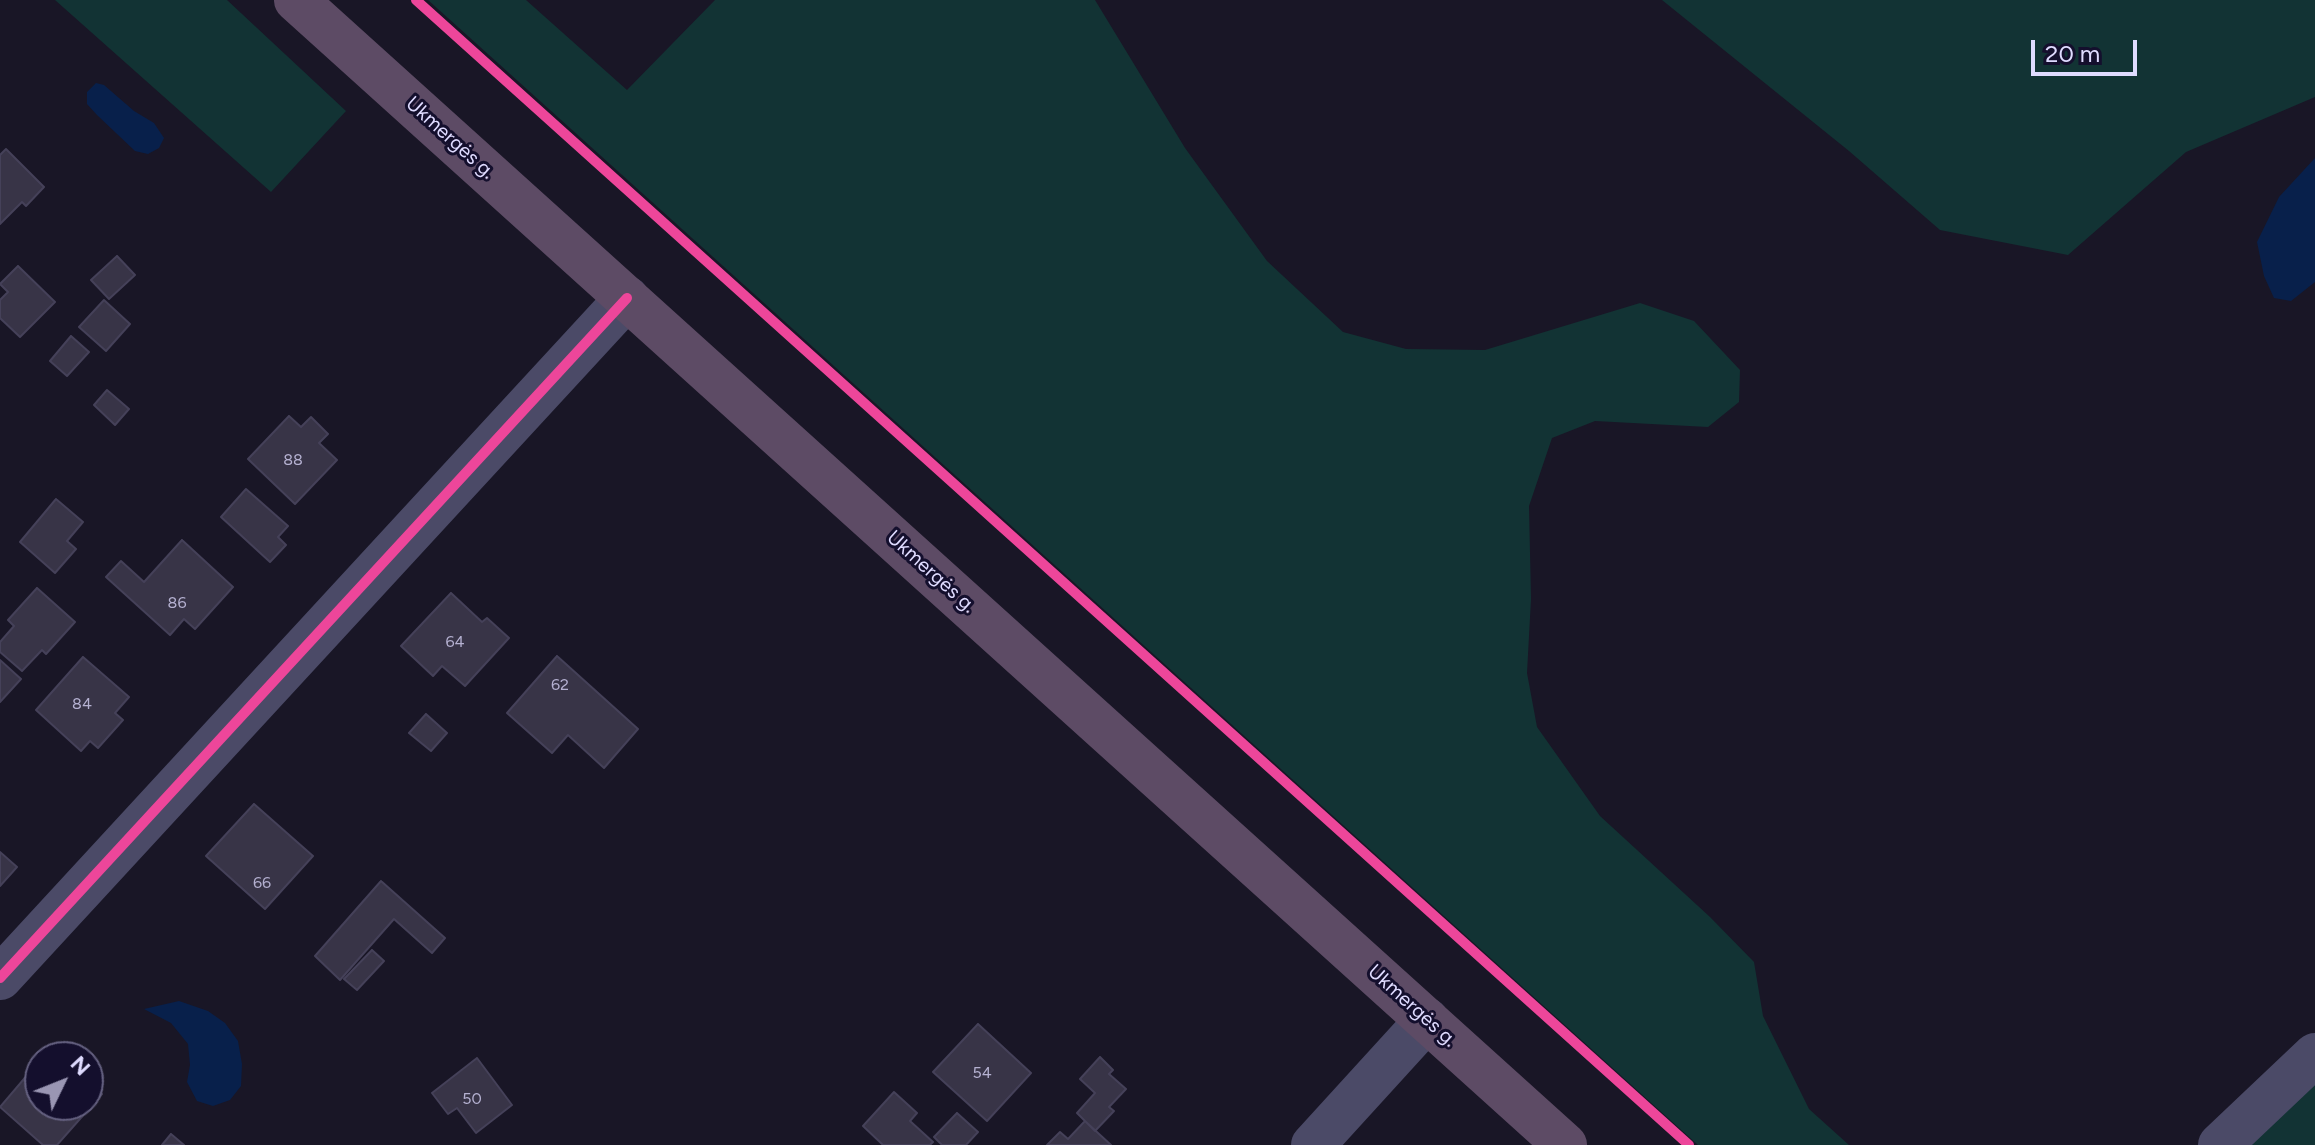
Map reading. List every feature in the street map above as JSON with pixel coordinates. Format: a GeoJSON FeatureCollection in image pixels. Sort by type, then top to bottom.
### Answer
{"type":"FeatureCollection","features":[{"type":"Feature","properties":{"kind":"highway","name":"Ukmergės g."},"geometry":{"type":"LineString","coordinates":[[296,0],[1565,1145]]}},
{"type":"Feature","properties":{"kind":"street"},"geometry":{"type":"LineString","coordinates":[[0,978],[627,298]]}},
{"type":"Feature","properties":{"kind":"street"},"geometry":{"type":"LineString","coordinates":[[1313,1145],[1427,1020]]}},
{"type":"Feature","properties":{"kind":"street"},"geometry":{"type":"LineString","coordinates":[[2220,1145],[2315,1055]]}},
{"type":"Feature","properties":{"kind":"green space"},"geometry":{"type":"Polygon","coordinates":[[[55,0],[227,0],[346,111],[271,192],[55,0]]]}},
{"type":"Feature","properties":{"kind":"green space"},"geometry":{"type":"Polygon","coordinates":[[[428,0],[526,0],[627,90],[715,0],[1095,0],[1185,148],[1267,261],[1343,332],[1406,349],[1485,350],[1640,303],[1694,321],[1740,370],[1739,402],[1708,427],[1595,421],[1552,438],[1529,506],[1531,599],[1527,673],[1537,727],[1600,816],[1754,962],[1763,1016],[1809,1109],[1849,1145],[1698,1145],[428,0]]]}},
{"type":"Feature","properties":{"kind":"green space"},"geometry":{"type":"Polygon","coordinates":[[[1662,0],[2315,0],[2315,97],[2186,152],[2068,255],[1940,230],[1849,151],[1662,0]]]}},
{"type":"Feature","properties":{"kind":"green space"},"geometry":{"type":"Polygon","coordinates":[[[2315,1069],[2315,1145],[2237,1145],[2315,1069]]]}},
{"type":"Feature","properties":{"kind":"water"},"geometry":{"type":"Polygon","coordinates":[[[96,83],[104,85],[134,111],[154,123],[164,138],[159,148],[148,154],[135,151],[97,115],[87,104],[87,92],[96,83]]]}},
{"type":"Feature","properties":{"kind":"water"},"geometry":{"type":"Polygon","coordinates":[[[2315,158],[2315,282],[2291,301],[2274,298],[2264,276],[2257,242],[2279,197],[2315,158]]]}},
{"type":"Feature","properties":{"kind":"water"},"geometry":{"type":"Polygon","coordinates":[[[179,1001],[208,1011],[225,1023],[238,1041],[242,1064],[241,1086],[230,1100],[213,1106],[197,1101],[187,1082],[190,1065],[188,1044],[171,1023],[144,1009],[179,1001]]]}},
{"type":"Feature","properties":{"kind":"building"},"geometry":{"type":"Polygon","coordinates":[[[6,149],[44,187],[26,206],[22,202],[0,224],[0,155],[6,149]]]}},
{"type":"Feature","properties":{"kind":"building"},"geometry":{"type":"Polygon","coordinates":[[[117,256],[135,275],[109,299],[91,280],[117,256]]]}},
{"type":"Feature","properties":{"kind":"building"},"geometry":{"type":"Polygon","coordinates":[[[18,266],[55,302],[20,337],[0,318],[0,300],[8,292],[0,284],[18,266]]]}},
{"type":"Feature","properties":{"kind":"building"},"geometry":{"type":"Polygon","coordinates":[[[104,300],[130,324],[106,351],[79,327],[104,300]]]}},
{"type":"Feature","properties":{"kind":"building"},"geometry":{"type":"Polygon","coordinates":[[[71,336],[89,352],[67,376],[50,361],[71,336]]]}},
{"type":"Feature","properties":{"kind":"building"},"geometry":{"type":"Polygon","coordinates":[[[107,390],[129,409],[115,425],[94,405],[107,390]]]}},
{"type":"Feature","properties":{"kind":"building"},"geometry":{"type":"Polygon","coordinates":[[[289,416],[301,427],[311,417],[328,434],[319,443],[337,460],[295,504],[248,459],[289,416]]]}},
{"type":"Feature","properties":{"kind":"building"},"geometry":{"type":"Polygon","coordinates":[[[246,489],[288,526],[278,537],[286,545],[270,562],[221,517],[246,489]]]}},
{"type":"Feature","properties":{"kind":"building"},"geometry":{"type":"Polygon","coordinates":[[[56,499],[83,522],[67,541],[76,549],[55,573],[20,542],[56,499]]]}},
{"type":"Feature","properties":{"kind":"building"},"geometry":{"type":"Polygon","coordinates":[[[182,540],[233,587],[195,629],[184,619],[170,635],[106,577],[121,561],[144,582],[182,540]]]}},
{"type":"Feature","properties":{"kind":"building"},"geometry":{"type":"Polygon","coordinates":[[[37,588],[75,622],[46,654],[42,650],[22,671],[0,652],[0,642],[14,626],[8,620],[37,588]]]}},
{"type":"Feature","properties":{"kind":"building"},"geometry":{"type":"Polygon","coordinates":[[[451,593],[482,622],[487,618],[509,638],[465,686],[442,666],[433,676],[401,646],[451,593]]]}},
{"type":"Feature","properties":{"kind":"building"},"geometry":{"type":"Polygon","coordinates":[[[557,656],[638,729],[604,768],[568,735],[552,753],[507,713],[557,656]]]}},
{"type":"Feature","properties":{"kind":"building"},"geometry":{"type":"Polygon","coordinates":[[[83,657],[129,697],[115,713],[123,720],[98,748],[90,741],[81,751],[36,710],[83,657]]]}},
{"type":"Feature","properties":{"kind":"building"},"geometry":{"type":"Polygon","coordinates":[[[0,660],[21,679],[0,702],[0,660]]]}},
{"type":"Feature","properties":{"kind":"building"},"geometry":{"type":"Polygon","coordinates":[[[426,714],[447,733],[431,751],[409,733],[426,714]]]}},
{"type":"Feature","properties":{"kind":"building"},"geometry":{"type":"Polygon","coordinates":[[[254,804],[313,856],[265,909],[206,856],[254,804]]]}},
{"type":"Feature","properties":{"kind":"building"},"geometry":{"type":"Polygon","coordinates":[[[0,852],[17,867],[0,886],[0,852]]]}},
{"type":"Feature","properties":{"kind":"building"},"geometry":{"type":"Polygon","coordinates":[[[381,881],[445,938],[432,953],[394,919],[340,980],[315,956],[381,881]]]}},
{"type":"Feature","properties":{"kind":"building"},"geometry":{"type":"Polygon","coordinates":[[[372,950],[384,961],[357,990],[344,979],[372,950]]]}},
{"type":"Feature","properties":{"kind":"building"},"geometry":{"type":"Polygon","coordinates":[[[978,1024],[1031,1073],[987,1121],[933,1072],[978,1024]]]}},
{"type":"Feature","properties":{"kind":"building"},"geometry":{"type":"Polygon","coordinates":[[[1100,1057],[1113,1070],[1109,1074],[1126,1089],[1109,1107],[1114,1111],[1095,1131],[1077,1113],[1095,1093],[1080,1079],[1100,1057]]]}},
{"type":"Feature","properties":{"kind":"building"},"geometry":{"type":"Polygon","coordinates":[[[477,1058],[512,1105],[476,1133],[457,1108],[448,1114],[432,1093],[477,1058]]]}},
{"type":"Feature","properties":{"kind":"building"},"geometry":{"type":"Polygon","coordinates":[[[24,1079],[24,1121],[78,1121],[57,1145],[43,1145],[0,1107],[24,1079]]]}},
{"type":"Feature","properties":{"kind":"building"},"geometry":{"type":"Polygon","coordinates":[[[894,1092],[917,1113],[910,1121],[933,1142],[930,1145],[883,1145],[863,1126],[894,1092]]]}},
{"type":"Feature","properties":{"kind":"building"},"geometry":{"type":"Polygon","coordinates":[[[957,1113],[978,1132],[966,1145],[942,1145],[934,1137],[957,1113]]]}},
{"type":"Feature","properties":{"kind":"building"},"geometry":{"type":"Polygon","coordinates":[[[1085,1121],[1111,1145],[1047,1145],[1060,1132],[1068,1139],[1085,1121]]]}},
{"type":"Feature","properties":{"kind":"building"},"geometry":{"type":"Polygon","coordinates":[[[171,1134],[184,1145],[162,1145],[171,1134]]]}},
{"type":"Feature","properties":{"kind":"cycle path"},"geometry":{"type":"LineString","coordinates":[[416,0],[1689,1145]]}},
{"type":"Feature","properties":{"kind":"cycle path"},"geometry":{"type":"LineString","coordinates":[[0,978],[627,298]]}}]}
